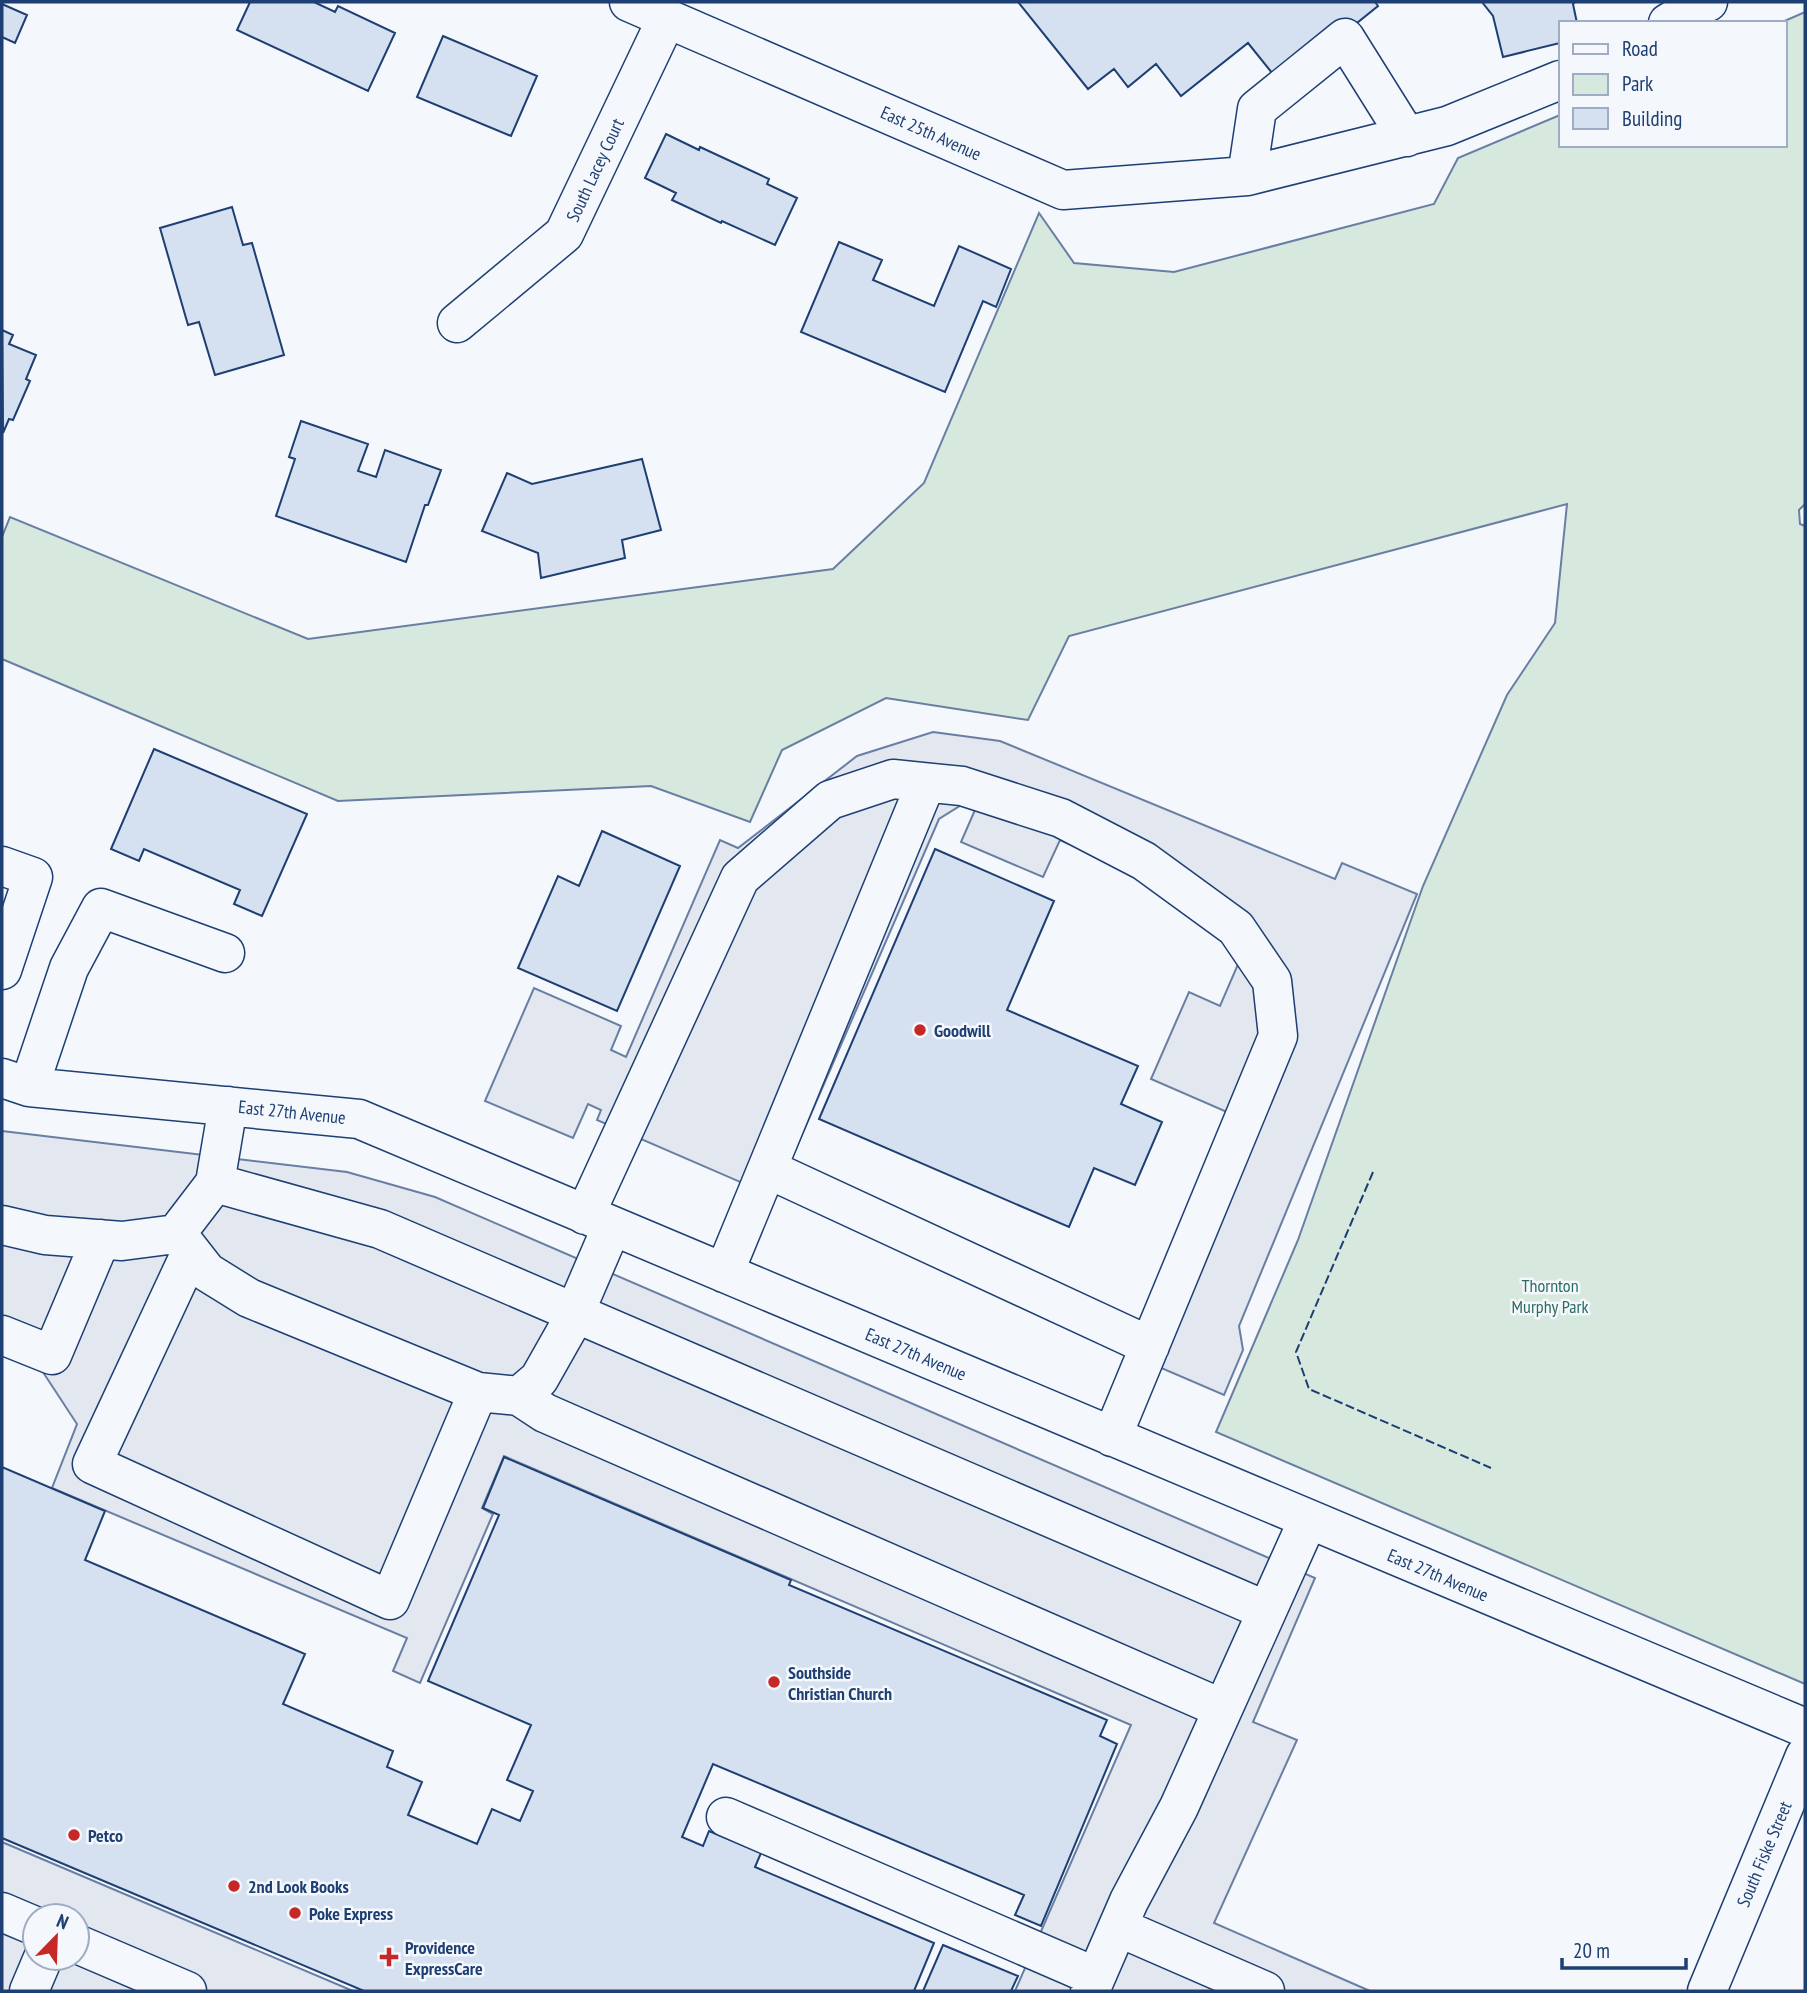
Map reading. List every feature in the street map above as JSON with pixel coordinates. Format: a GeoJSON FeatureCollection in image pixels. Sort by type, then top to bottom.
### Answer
{"type":"FeatureCollection","features":[{"type":"Feature","properties":{"kind":"street","name":"East 25th Avenue"},"geometry":{"type":"LineString","coordinates":[[629,2],[1063,190],[1247,176],[1447,126],[1559,80]]}},
{"type":"Feature","properties":{"kind":"street"},"geometry":{"type":"LineString","coordinates":[[1671,21],[1708,2]]}},
{"type":"Feature","properties":{"kind":"street","name":"South Lacey Court"},"geometry":{"type":"LineString","coordinates":[[457,323],[564,234],[667,18]]}},
{"type":"Feature","properties":{"kind":"street"},"geometry":{"type":"LineString","coordinates":[[1247,176],[1257,109],[1345,38],[1407,136]]}},
{"type":"Feature","properties":{"kind":"street"},"geometry":{"type":"LineString","coordinates":[[519,1396],[539,1379],[575,1314],[598,1220],[740,878],[830,800],[893,779],[962,786],[1061,818],[1144,861],[1236,928],[1272,981],[1278,1036],[1112,1437]]}},
{"type":"Feature","properties":{"kind":"street"},"geometry":{"type":"LineString","coordinates":[[724,1273],[926,783]]}},
{"type":"Feature","properties":{"kind":"street"},"geometry":{"type":"LineString","coordinates":[[2,866],[33,877],[2,970]]}},
{"type":"Feature","properties":{"kind":"street"},"geometry":{"type":"LineString","coordinates":[[16,1083],[69,968],[102,908],[225,953]]}},
{"type":"Feature","properties":{"kind":"street","name":"East 27th Avenue"},"geometry":{"type":"LineString","coordinates":[[16,1083],[359,1119],[1805,1728]]}},
{"type":"Feature","properties":{"kind":"street"},"geometry":{"type":"LineString","coordinates":[[228,1106],[215,1183],[184,1243],[92,1464],[390,1600],[478,1392]]}},
{"type":"Feature","properties":{"kind":"street"},"geometry":{"type":"LineString","coordinates":[[768,1169],[1150,1346]]}},
{"type":"Feature","properties":{"kind":"street"},"geometry":{"type":"LineString","coordinates":[[215,1183],[380,1229],[1267,1611]]}},
{"type":"Feature","properties":{"kind":"street"},"geometry":{"type":"LineString","coordinates":[[2,1225],[45,1235],[184,1243],[207,1272],[249,1298],[478,1392],[519,1396],[545,1413],[1223,1709]]}},
{"type":"Feature","properties":{"kind":"street"},"geometry":{"type":"LineString","coordinates":[[2,1335],[52,1355],[101,1239]]}},
{"type":"Feature","properties":{"kind":"street"},"geometry":{"type":"LineString","coordinates":[[726,1817],[1093,1984],[1129,1901],[1179,1807],[1308,1520]]}},
{"type":"Feature","properties":{"kind":"street","name":"South Fiske Street"},"geometry":{"type":"LineString","coordinates":[[1707,1991],[1805,1756]]}},
{"type":"Feature","properties":{"kind":"street"},"geometry":{"type":"LineString","coordinates":[[2,1912],[21,1921]]}},
{"type":"Feature","properties":{"kind":"street"},"geometry":{"type":"LineString","coordinates":[[1118,1927],[1265,1991]]}},
{"type":"Feature","properties":{"kind":"street"},"geometry":{"type":"LineString","coordinates":[[91,1951],[164,1987]]}},
{"type":"Feature","properties":{"kind":"street"},"geometry":{"type":"LineString","coordinates":[[29,1991],[37,1972]]}},
{"type":"Feature","properties":{"kind":"green space","name":"Thornton Murphy Park"},"geometry":{"type":"Polygon","coordinates":[[[1805,12],[1805,504],[1799,510],[1800,524],[1805,526],[1805,1684],[1216,1432],[1298,1240],[1423,886],[1507,695],[1555,623],[1567,504],[1069,636],[1028,720],[886,698],[782,750],[750,822],[651,786],[338,801],[2,659],[2,537],[10,517],[308,639],[833,569],[924,483],[1039,213],[1074,263],[1174,272],[1434,204],[1458,158],[1559,115],[1559,147],[1786,147],[1785,21],[1805,12]]]}},
{"type":"Feature","properties":{"kind":"shaded area"},"geometry":{"type":"Polygon","coordinates":[[[933,732],[1000,741],[1335,879],[1342,863],[1417,894],[1239,1326],[1243,1350],[1224,1395],[1131,1355],[1234,1115],[1151,1079],[1189,992],[1220,1006],[1255,925],[1060,840],[1043,877],[961,842],[975,810],[963,804],[939,819],[775,1197],[597,1120],[601,1110],[588,1104],[573,1138],[485,1101],[534,988],[621,1026],[611,1050],[626,1057],[720,840],[738,848],[857,756],[933,732]]]}},
{"type":"Feature","properties":{"kind":"shaded area"},"geometry":{"type":"Polygon","coordinates":[[[2,1131],[347,1172],[435,1197],[1315,1578],[1253,1722],[1297,1740],[1214,1923],[1370,1991],[1015,1991],[1131,1725],[504,1456],[482,1508],[493,1514],[420,1683],[393,1671],[407,1638],[52,1488],[77,1424],[37,1363],[2,1348],[2,1131]]]}},
{"type":"Feature","properties":{"kind":"shaded area"},"geometry":{"type":"Polygon","coordinates":[[[2,1842],[353,1991],[2,1991],[2,1842]]]}},
{"type":"Feature","properties":{"kind":"building"},"geometry":{"type":"Polygon","coordinates":[[[250,2],[314,2],[335,12],[338,6],[395,33],[368,91],[237,30],[250,2]]]}},
{"type":"Feature","properties":{"kind":"building"},"geometry":{"type":"Polygon","coordinates":[[[1018,2],[1375,2],[1378,6],[1281,84],[1248,43],[1181,96],[1156,64],[1128,87],[1114,69],[1088,89],[1018,2]]]}},
{"type":"Feature","properties":{"kind":"building"},"geometry":{"type":"Polygon","coordinates":[[[1482,2],[1575,2],[1573,4],[1577,21],[1559,21],[1559,43],[1503,57],[1493,16],[1482,2]]]}},
{"type":"Feature","properties":{"kind":"building"},"geometry":{"type":"Polygon","coordinates":[[[2,4],[27,15],[15,43],[2,37],[2,4]]]}},
{"type":"Feature","properties":{"kind":"building"},"geometry":{"type":"Polygon","coordinates":[[[443,36],[537,76],[511,136],[417,97],[443,36]]]}},
{"type":"Feature","properties":{"kind":"building"},"geometry":{"type":"Polygon","coordinates":[[[666,134],[769,179],[767,184],[797,198],[775,245],[672,200],[676,193],[645,178],[666,134]]]}},
{"type":"Feature","properties":{"kind":"building"},"geometry":{"type":"Polygon","coordinates":[[[232,207],[243,245],[252,243],[284,355],[215,375],[199,322],[188,325],[160,228],[232,207]]]}},
{"type":"Feature","properties":{"kind":"building"},"geometry":{"type":"Polygon","coordinates":[[[839,242],[882,260],[873,280],[934,306],[959,246],[1011,269],[996,307],[983,301],[945,392],[801,332],[839,242]]]}},
{"type":"Feature","properties":{"kind":"building"},"geometry":{"type":"Polygon","coordinates":[[[2,330],[13,335],[9,344],[36,355],[26,379],[30,381],[13,420],[9,419],[3,433],[2,330]]]}},
{"type":"Feature","properties":{"kind":"building"},"geometry":{"type":"Polygon","coordinates":[[[301,421],[368,444],[358,471],[376,477],[385,450],[441,470],[428,505],[425,505],[406,562],[276,516],[295,459],[289,457],[301,421]]]}},
{"type":"Feature","properties":{"kind":"building"},"geometry":{"type":"Polygon","coordinates":[[[642,459],[661,530],[622,540],[625,558],[541,578],[538,553],[482,531],[507,473],[532,484],[642,459]]]}},
{"type":"Feature","properties":{"kind":"building"},"geometry":{"type":"Polygon","coordinates":[[[154,749],[307,814],[262,916],[234,904],[240,890],[144,849],[139,861],[111,849],[154,749]]]}},
{"type":"Feature","properties":{"kind":"building"},"geometry":{"type":"Polygon","coordinates":[[[602,831],[680,866],[617,1011],[518,968],[558,876],[579,886],[602,831]]]}},
{"type":"Feature","properties":{"kind":"building"},"geometry":{"type":"Polygon","coordinates":[[[935,849],[1054,901],[1007,1010],[1138,1066],[1121,1104],[1162,1122],[1135,1185],[1094,1168],[1069,1227],[819,1119],[935,849]]]}},
{"type":"Feature","properties":{"kind":"building"},"geometry":{"type":"Polygon","coordinates":[[[504,1457],[791,1580],[789,1585],[1107,1720],[1100,1736],[1117,1744],[1041,1926],[1015,1915],[1024,1895],[713,1764],[682,1837],[703,1846],[709,1831],[761,1853],[755,1867],[934,1943],[914,1991],[364,1991],[2,1838],[2,1467],[105,1511],[85,1560],[305,1654],[283,1704],[393,1751],[387,1767],[422,1782],[408,1815],[477,1844],[492,1809],[520,1821],[533,1791],[507,1780],[531,1725],[428,1681],[499,1515],[483,1508],[504,1457]]]}},
{"type":"Feature","properties":{"kind":"building"},"geometry":{"type":"Polygon","coordinates":[[[943,1945],[1018,1976],[1011,1991],[923,1991],[943,1945]]]}},
{"type":"Feature","properties":{"kind":"fence"},"geometry":{"type":"LineString","coordinates":[[1373,1172],[1296,1352],[1309,1389],[1491,1468]]}},
{"type":"Feature","properties":{"kind":"place","name":"Goodwill"},"geometry":{"type":"Point","coordinates":[920,1030]}},
{"type":"Feature","properties":{"kind":"place","name":"Southside Christian Church"},"geometry":{"type":"Point","coordinates":[774,1682]}},
{"type":"Feature","properties":{"kind":"place","name":"Petco"},"geometry":{"type":"Point","coordinates":[74,1835]}},
{"type":"Feature","properties":{"kind":"place","name":"2nd Look Books"},"geometry":{"type":"Point","coordinates":[234,1886]}},
{"type":"Feature","properties":{"kind":"place","name":"Poke Express"},"geometry":{"type":"Point","coordinates":[295,1913]}},
{"type":"Feature","properties":{"kind":"place","name":"Providence ExpressCare"},"geometry":{"type":"Point","coordinates":[389,1957]}}]}
